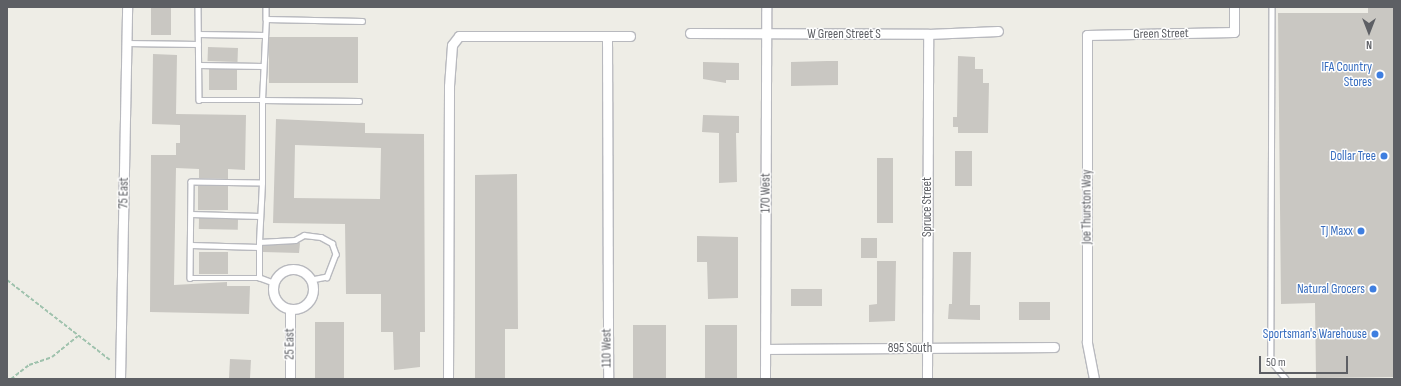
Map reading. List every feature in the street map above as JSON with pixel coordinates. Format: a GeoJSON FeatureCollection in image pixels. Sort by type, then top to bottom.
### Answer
{"type":"FeatureCollection","features":[{"type":"Feature","properties":{"kind":"street","name":"75 East"},"geometry":{"type":"LineString","coordinates":[[120,379],[127,7]]}},
{"type":"Feature","properties":{"kind":"street","name":"170 West"},"geometry":{"type":"LineString","coordinates":[[765,379],[766,7]]}},
{"type":"Feature","properties":{"kind":"street","name":"Green Street"},"geometry":{"type":"LineString","coordinates":[[1087,35],[1234,32],[1234,7]]}},
{"type":"Feature","properties":{"kind":"street","name":"W Green Street S"},"geometry":{"type":"LineString","coordinates":[[690,33],[928,34],[998,31]]}},
{"type":"Feature","properties":{"kind":"street","name":"Spruce Street"},"geometry":{"type":"LineString","coordinates":[[927,379],[928,34]]}},
{"type":"Feature","properties":{"kind":"street","name":"Joe Thurston Way"},"geometry":{"type":"LineString","coordinates":[[1087,35],[1087,342],[1094,379]]}},
{"type":"Feature","properties":{"kind":"street"},"geometry":{"type":"LineString","coordinates":[[448,379],[449,86],[452,45],[459,36],[630,36]]}},
{"type":"Feature","properties":{"kind":"street","name":"110 West"},"geometry":{"type":"LineString","coordinates":[[608,36],[608,379]]}},
{"type":"Feature","properties":{"kind":"street"},"geometry":{"type":"LineString","coordinates":[[295,268],[302,270],[312,280],[313,292],[308,303],[290,309],[278,303],[273,290],[273,283],[282,272],[295,268]]}},
{"type":"Feature","properties":{"kind":"street","name":"25 East"},"geometry":{"type":"LineString","coordinates":[[290,309],[290,379]]}},
{"type":"Feature","properties":{"kind":"street","name":"895 South"},"geometry":{"type":"LineString","coordinates":[[766,349],[1054,348]]}},
{"type":"Feature","properties":{"kind":"lane"},"geometry":{"type":"LineString","coordinates":[[198,7],[199,100],[359,101]]}},
{"type":"Feature","properties":{"kind":"lane"},"geometry":{"type":"LineString","coordinates":[[259,278],[262,182],[262,100],[266,7]]}},
{"type":"Feature","properties":{"kind":"lane"},"geometry":{"type":"LineString","coordinates":[[1272,7],[1271,361],[1286,379]]}},
{"type":"Feature","properties":{"kind":"lane"},"geometry":{"type":"LineString","coordinates":[[266,19],[362,21]]}},
{"type":"Feature","properties":{"kind":"lane"},"geometry":{"type":"LineString","coordinates":[[198,34],[265,36]]}},
{"type":"Feature","properties":{"kind":"lane"},"geometry":{"type":"LineString","coordinates":[[126,43],[198,44]]}},
{"type":"Feature","properties":{"kind":"lane"},"geometry":{"type":"LineString","coordinates":[[199,65],[263,66]]}},
{"type":"Feature","properties":{"kind":"lane"},"geometry":{"type":"LineString","coordinates":[[262,182],[191,182],[190,278],[259,278],[273,283]]}},
{"type":"Feature","properties":{"kind":"lane"},"geometry":{"type":"LineString","coordinates":[[191,214],[260,216]]}},
{"type":"Feature","properties":{"kind":"lane"},"geometry":{"type":"LineString","coordinates":[[259,242],[294,240],[304,235],[321,237],[332,243],[336,254],[333,266],[327,277],[312,280]]}},
{"type":"Feature","properties":{"kind":"lane"},"geometry":{"type":"LineString","coordinates":[[191,245],[259,247]]}},
{"type":"Feature","properties":{"kind":"path"},"geometry":{"type":"LineString","coordinates":[[7,280],[120,368]]}},
{"type":"Feature","properties":{"kind":"path"},"geometry":{"type":"LineString","coordinates":[[11,379],[29,365],[52,356],[78,336]]}},
{"type":"Feature","properties":{"kind":"building"},"geometry":{"type":"Polygon","coordinates":[[[151,7],[171,7],[171,35],[151,35],[151,7]]]}},
{"type":"Feature","properties":{"kind":"building"},"geometry":{"type":"Polygon","coordinates":[[[1368,7],[1394,7],[1394,377],[1316,378],[1315,303],[1281,304],[1278,13],[1368,13],[1368,7]]]}},
{"type":"Feature","properties":{"kind":"building"},"geometry":{"type":"Polygon","coordinates":[[[269,37],[358,37],[358,83],[269,83],[269,37]]]}},
{"type":"Feature","properties":{"kind":"building"},"geometry":{"type":"Polygon","coordinates":[[[208,47],[238,48],[237,62],[208,61],[208,47]]]}},
{"type":"Feature","properties":{"kind":"building"},"geometry":{"type":"Polygon","coordinates":[[[153,54],[177,55],[176,114],[246,115],[245,170],[228,169],[228,179],[199,178],[199,169],[176,168],[174,285],[227,282],[227,286],[250,286],[249,314],[150,312],[151,155],[176,155],[176,143],[180,143],[180,125],[152,124],[153,54]]]}},
{"type":"Feature","properties":{"kind":"building"},"geometry":{"type":"Polygon","coordinates":[[[958,56],[975,57],[975,69],[983,69],[983,83],[989,83],[988,133],[958,133],[958,127],[953,127],[953,117],[957,117],[958,56]]]}},
{"type":"Feature","properties":{"kind":"building"},"geometry":{"type":"Polygon","coordinates":[[[838,61],[838,85],[791,86],[791,62],[838,61]]]}},
{"type":"Feature","properties":{"kind":"building"},"geometry":{"type":"Polygon","coordinates":[[[703,62],[739,63],[739,80],[726,80],[726,83],[703,79],[703,62]]]}},
{"type":"Feature","properties":{"kind":"building"},"geometry":{"type":"Polygon","coordinates":[[[209,69],[237,69],[237,90],[209,90],[209,69]]]}},
{"type":"Feature","properties":{"kind":"building"},"geometry":{"type":"Polygon","coordinates":[[[703,115],[739,116],[739,133],[736,133],[737,182],[719,183],[719,133],[702,132],[703,115]]]}},
{"type":"Feature","properties":{"kind":"building"},"geometry":{"type":"Polygon","coordinates":[[[276,119],[365,123],[365,133],[424,134],[425,332],[420,332],[420,367],[394,370],[393,332],[381,332],[381,294],[346,294],[345,224],[273,223],[276,119]],[[295,145],[294,198],[380,199],[381,148],[295,145]]]}},
{"type":"Feature","properties":{"kind":"building"},"geometry":{"type":"Polygon","coordinates":[[[955,151],[972,151],[972,186],[955,186],[955,151]]]}},
{"type":"Feature","properties":{"kind":"building"},"geometry":{"type":"Polygon","coordinates":[[[877,158],[893,158],[893,223],[877,223],[877,158]]]}},
{"type":"Feature","properties":{"kind":"building"},"geometry":{"type":"Polygon","coordinates":[[[517,174],[518,329],[505,329],[505,379],[475,379],[475,175],[517,174]]]}},
{"type":"Feature","properties":{"kind":"building"},"geometry":{"type":"Polygon","coordinates":[[[198,186],[228,186],[228,210],[198,210],[198,186]]]}},
{"type":"Feature","properties":{"kind":"building"},"geometry":{"type":"Polygon","coordinates":[[[199,218],[238,219],[238,230],[199,229],[199,218]]]}},
{"type":"Feature","properties":{"kind":"building"},"geometry":{"type":"Polygon","coordinates":[[[697,236],[738,237],[738,298],[708,299],[707,262],[697,262],[697,236]]]}},
{"type":"Feature","properties":{"kind":"building"},"geometry":{"type":"Polygon","coordinates":[[[861,238],[877,238],[877,258],[861,258],[861,238]]]}},
{"type":"Feature","properties":{"kind":"building"},"geometry":{"type":"Polygon","coordinates":[[[300,243],[299,253],[263,252],[263,246],[300,243]]]}},
{"type":"Feature","properties":{"kind":"building"},"geometry":{"type":"Polygon","coordinates":[[[199,252],[228,252],[228,274],[199,274],[199,252]]]}},
{"type":"Feature","properties":{"kind":"building"},"geometry":{"type":"Polygon","coordinates":[[[953,252],[971,252],[970,305],[980,305],[980,320],[948,319],[949,304],[952,304],[953,252]]]}},
{"type":"Feature","properties":{"kind":"building"},"geometry":{"type":"Polygon","coordinates":[[[877,261],[896,261],[895,321],[869,322],[869,305],[877,304],[877,261]]]}},
{"type":"Feature","properties":{"kind":"building"},"geometry":{"type":"Polygon","coordinates":[[[791,289],[822,289],[822,306],[791,306],[791,289]]]}},
{"type":"Feature","properties":{"kind":"building"},"geometry":{"type":"Polygon","coordinates":[[[1019,302],[1050,302],[1050,320],[1019,320],[1019,302]]]}},
{"type":"Feature","properties":{"kind":"building"},"geometry":{"type":"Polygon","coordinates":[[[315,322],[344,322],[344,379],[315,379],[315,322]]]}},
{"type":"Feature","properties":{"kind":"building"},"geometry":{"type":"Polygon","coordinates":[[[633,325],[666,325],[666,379],[633,379],[633,325]]]}},
{"type":"Feature","properties":{"kind":"building"},"geometry":{"type":"Polygon","coordinates":[[[705,325],[737,325],[737,379],[705,379],[705,325]]]}},
{"type":"Feature","properties":{"kind":"building"},"geometry":{"type":"Polygon","coordinates":[[[230,359],[251,360],[250,379],[229,379],[230,359]]]}},
{"type":"Feature","properties":{"kind":"place","name":"IFA Country Stores"},"geometry":{"type":"Point","coordinates":[1380,75]}},
{"type":"Feature","properties":{"kind":"place","name":"Dollar Tree"},"geometry":{"type":"Point","coordinates":[1384,156]}},
{"type":"Feature","properties":{"kind":"place","name":"TJ Maxx"},"geometry":{"type":"Point","coordinates":[1361,231]}},
{"type":"Feature","properties":{"kind":"place","name":"Natural Grocers"},"geometry":{"type":"Point","coordinates":[1373,289]}},
{"type":"Feature","properties":{"kind":"place","name":"Sportsman's Warehouse"},"geometry":{"type":"Point","coordinates":[1375,334]}}]}
